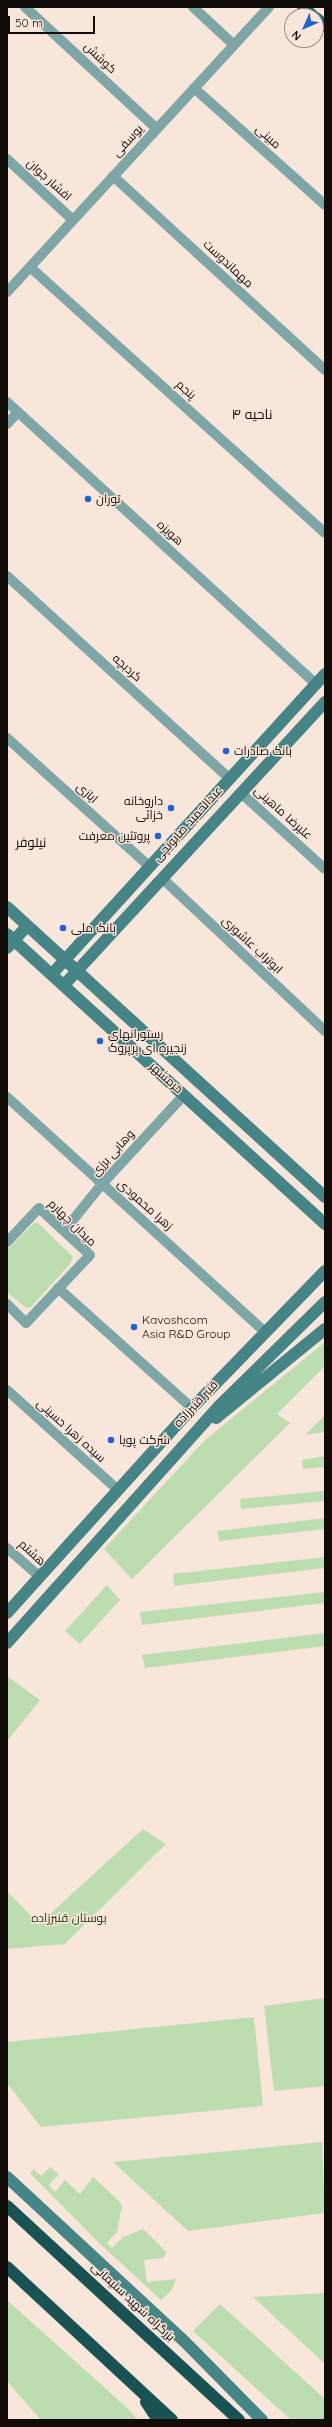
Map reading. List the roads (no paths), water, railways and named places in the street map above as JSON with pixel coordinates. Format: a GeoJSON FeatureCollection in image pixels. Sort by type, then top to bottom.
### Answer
{"type":"FeatureCollection","features":[{"type":"Feature","properties":{"kind":"highway","name":"بزرگراه شهید سلیمانی"},"geometry":{"type":"LineString","coordinates":[[7,2206],[239,2420]]}},
{"type":"Feature","properties":{"kind":"highway"},"geometry":{"type":"LineString","coordinates":[[7,2266],[172,2420]]}},
{"type":"Feature","properties":{"kind":"highway"},"geometry":{"type":"LineString","coordinates":[[136,2388],[158,2420]]}},
{"type":"Feature","properties":{"kind":"main road","name":"عبدالحمید صابونچی"},"geometry":{"type":"LineString","coordinates":[[52,974],[230,779],[321,688],[325,674]]}},
{"type":"Feature","properties":{"kind":"main road","name":"عبدالحمید صابونچی"},"geometry":{"type":"LineString","coordinates":[[64,985],[325,702]]}},
{"type":"Feature","properties":{"kind":"main road","name":"خرمشهر"},"geometry":{"type":"LineString","coordinates":[[7,907],[325,1197]]}},
{"type":"Feature","properties":{"kind":"main road"},"geometry":{"type":"LineString","coordinates":[[9,941],[27,926]]}},
{"type":"Feature","properties":{"kind":"main road","name":"خرمشهر"},"geometry":{"type":"LineString","coordinates":[[9,941],[52,974],[325,1224]]}},
{"type":"Feature","properties":{"kind":"main road","name":"قنبر قنبرزاده"},"geometry":{"type":"LineString","coordinates":[[7,1613],[192,1408],[325,1271]]}},
{"type":"Feature","properties":{"kind":"main road","name":"قنبر قنبرزاده"},"geometry":{"type":"LineString","coordinates":[[7,1643],[219,1406],[325,1302]]}},
{"type":"Feature","properties":{"kind":"main road"},"geometry":{"type":"LineString","coordinates":[[183,1446],[325,1329]]}},
{"type":"Feature","properties":{"kind":"main road"},"geometry":{"type":"LineString","coordinates":[[7,2177],[185,2342],[262,2420]]}},
{"type":"Feature","properties":{"kind":"street","name":"کوشش"},"geometry":{"type":"LineString","coordinates":[[25,7],[157,129]]}},
{"type":"Feature","properties":{"kind":"street"},"geometry":{"type":"LineString","coordinates":[[193,7],[234,45]]}},
{"type":"Feature","properties":{"kind":"street","name":"یوسفی"},"geometry":{"type":"LineString","coordinates":[[7,292],[269,7]]}},
{"type":"Feature","properties":{"kind":"street","name":"مبینی"},"geometry":{"type":"LineString","coordinates":[[194,88],[325,205]]}},
{"type":"Feature","properties":{"kind":"street","name":"افشار جوان"},"geometry":{"type":"LineString","coordinates":[[7,159],[73,220]]}},
{"type":"Feature","properties":{"kind":"street","name":"مهماندوست"},"geometry":{"type":"LineString","coordinates":[[113,176],[325,370]]}},
{"type":"Feature","properties":{"kind":"street","name":"پنجم"},"geometry":{"type":"LineString","coordinates":[[30,267],[325,533]]}},
{"type":"Feature","properties":{"kind":"street","name":"هویزه"},"geometry":{"type":"LineString","coordinates":[[7,402],[321,688]]}},
{"type":"Feature","properties":{"kind":"street"},"geometry":{"type":"LineString","coordinates":[[7,424],[18,412]]}},
{"type":"Feature","properties":{"kind":"street","name":"کردبچه"},"geometry":{"type":"LineString","coordinates":[[7,576],[230,779]]}},
{"type":"Feature","properties":{"kind":"street","name":"ایازی"},"geometry":{"type":"LineString","coordinates":[[7,738],[150,867]]}},
{"type":"Feature","properties":{"kind":"street","name":"علیرضا ماهینی"},"geometry":{"type":"LineString","coordinates":[[241,793],[325,869]]}},
{"type":"Feature","properties":{"kind":"street","name":"ابوتراب عاشوری"},"geometry":{"type":"LineString","coordinates":[[162,878],[325,1031]]}},
{"type":"Feature","properties":{"kind":"street","name":"وهابی برزی"},"geometry":{"type":"LineString","coordinates":[[64,1231],[102,1184],[184,1095]]}},
{"type":"Feature","properties":{"kind":"street","name":"زهرا محمودی"},"geometry":{"type":"LineString","coordinates":[[7,1097],[265,1332]]}},
{"type":"Feature","properties":{"kind":"street","name":"میدان چهارم"},"geometry":{"type":"LineString","coordinates":[[7,1242],[39,1208],[90,1255],[26,1323],[7,1304]]}},
{"type":"Feature","properties":{"kind":"street"},"geometry":{"type":"LineString","coordinates":[[58,1288],[192,1408]]}},
{"type":"Feature","properties":{"kind":"street","name":"سیده زهرا حسینی"},"geometry":{"type":"LineString","coordinates":[[7,1390],[118,1490]]}},
{"type":"Feature","properties":{"kind":"street","name":"هشتم"},"geometry":{"type":"LineString","coordinates":[[7,1548],[40,1578]]}},
{"type":"Feature","properties":{"kind":"place","name":"توران"},"geometry":{"type":"Point","coordinates":[88,499]}},
{"type":"Feature","properties":{"kind":"place","name":"بانک صادرات"},"geometry":{"type":"Point","coordinates":[226,751]}},
{"type":"Feature","properties":{"kind":"place","name":"داروخانه خزائی"},"geometry":{"type":"Point","coordinates":[171,808]}},
{"type":"Feature","properties":{"kind":"place","name":"پروتئین معرفت"},"geometry":{"type":"Point","coordinates":[158,836]}},
{"type":"Feature","properties":{"kind":"place","name":"بانک ملی"},"geometry":{"type":"Point","coordinates":[63,928]}},
{"type":"Feature","properties":{"kind":"place","name":"رستورانهای زنجیره ای پرپروک"},"geometry":{"type":"Point","coordinates":[100,1041]}},
{"type":"Feature","properties":{"kind":"place","name":"Kavoshcom Asia R&D Group"},"geometry":{"type":"Point","coordinates":[134,1327]}},
{"type":"Feature","properties":{"kind":"place","name":"شرکت پویا"},"geometry":{"type":"Point","coordinates":[111,1440]}},
{"type":"Feature","properties":{"kind":"district","name":"ناحیه ۴"},"geometry":{"type":"Point","coordinates":[252,415]}},
{"type":"Feature","properties":{"kind":"district","name":"نیلوفر"},"geometry":{"type":"Point","coordinates":[31,843]}},
{"type":"Feature","properties":{"kind":"park label","name":"بوستان قنبرزاده"},"geometry":{"type":"Point","coordinates":[69,1918]}}]}
